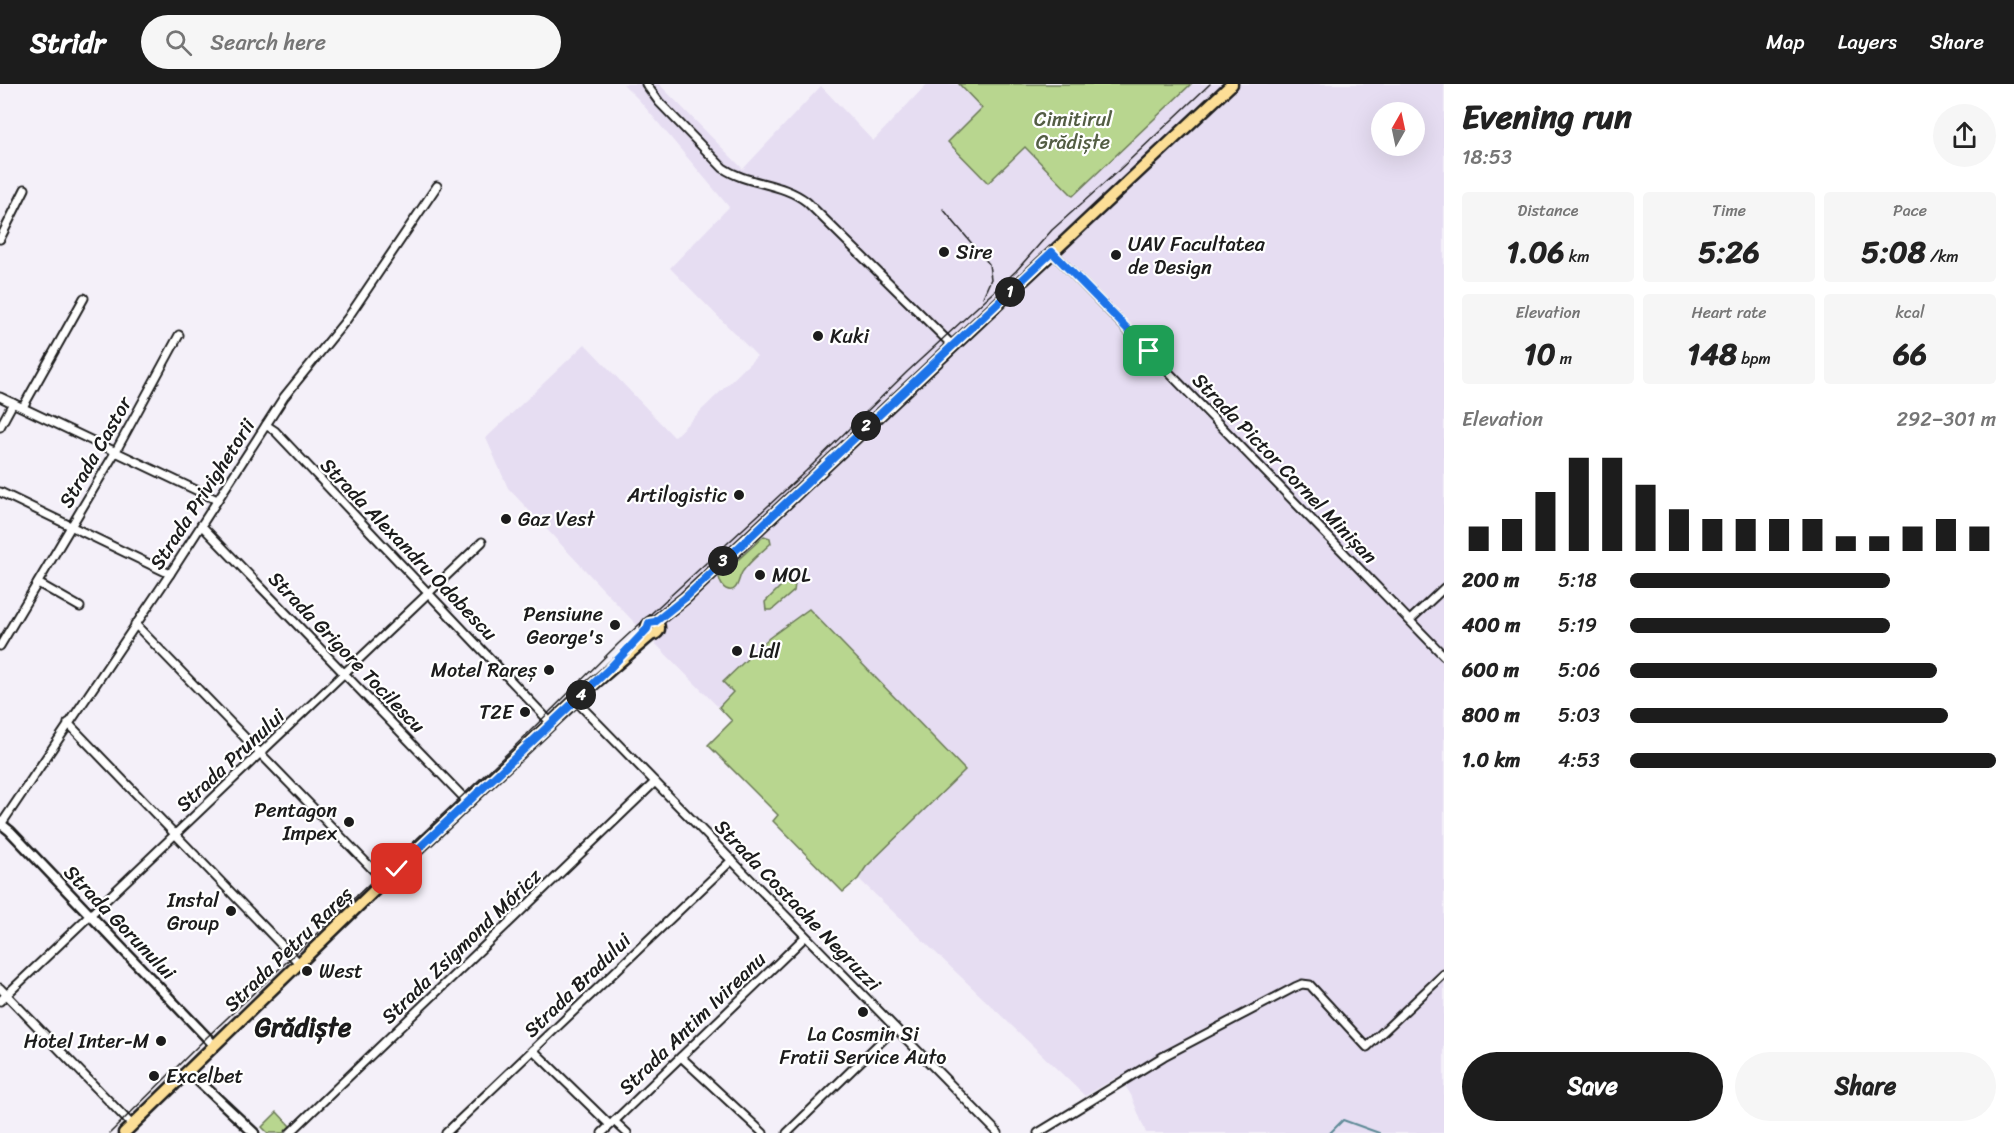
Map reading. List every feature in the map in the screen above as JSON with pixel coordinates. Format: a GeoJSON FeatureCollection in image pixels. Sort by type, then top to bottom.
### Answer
{"type":"FeatureCollection","features":[{"type":"Feature","properties":{"kind":"main road","name":"Strada Petru Rareș"},"geometry":{"type":"LineString","coordinates":[[128,1129],[575,700],[1232,84]]}},
{"type":"Feature","properties":{"kind":"street"},"geometry":{"type":"LineString","coordinates":[[646,84],[659,102],[723,168],[733,175],[793,192],[807,202],[952,345]]}},
{"type":"Feature","properties":{"kind":"street","name":"Strada Privighetorii"},"geometry":{"type":"LineString","coordinates":[[0,824],[170,574],[284,397],[347,319],[437,186]]}},
{"type":"Feature","properties":{"kind":"street"},"geometry":{"type":"LineString","coordinates":[[0,238],[25,189]]}},
{"type":"Feature","properties":{"kind":"street","name":"Strada Pictor Cornel Minișan"},"geometry":{"type":"LineString","coordinates":[[1052,252],[1444,656]]}},
{"type":"Feature","properties":{"kind":"street"},"geometry":{"type":"LineString","coordinates":[[22,407],[84,298]]}},
{"type":"Feature","properties":{"kind":"street","name":"Strada Castor"},"geometry":{"type":"LineString","coordinates":[[0,646],[116,451],[179,336]]}},
{"type":"Feature","properties":{"kind":"street"},"geometry":{"type":"LineString","coordinates":[[0,397],[218,500]]}},
{"type":"Feature","properties":{"kind":"street"},"geometry":{"type":"LineString","coordinates":[[0,427],[13,403]]}},
{"type":"Feature","properties":{"kind":"street","name":"Strada Alexandru Odobescu"},"geometry":{"type":"LineString","coordinates":[[266,425],[275,431],[551,723]]}},
{"type":"Feature","properties":{"kind":"street"},"geometry":{"type":"LineString","coordinates":[[0,492],[170,574]]}},
{"type":"Feature","properties":{"kind":"street","name":"Strada Grigore Tocilescu"},"geometry":{"type":"LineString","coordinates":[[201,525],[468,802]]}},
{"type":"Feature","properties":{"kind":"street","name":"Strada Prunului"},"geometry":{"type":"LineString","coordinates":[[0,1001],[482,542]]}},
{"type":"Feature","properties":{"kind":"street"},"geometry":{"type":"LineString","coordinates":[[38,583],[80,608]]}},
{"type":"Feature","properties":{"kind":"street"},"geometry":{"type":"LineString","coordinates":[[1410,620],[1444,588]]}},
{"type":"Feature","properties":{"kind":"street"},"geometry":{"type":"LineString","coordinates":[[135,624],[384,881]]}},
{"type":"Feature","properties":{"kind":"street","name":"Strada Costache Negruzzi"},"geometry":{"type":"LineString","coordinates":[[575,700],[998,1133]]}},
{"type":"Feature","properties":{"kind":"street"},"geometry":{"type":"LineString","coordinates":[[68,723],[299,963]]}},
{"type":"Feature","properties":{"kind":"street","name":"Strada Zsigmond Móricz"},"geometry":{"type":"LineString","coordinates":[[290,1133],[655,782]]}},
{"type":"Feature","properties":{"kind":"street","name":"Strada Gorunului"},"geometry":{"type":"LineString","coordinates":[[0,824],[90,914],[214,1045]]}},
{"type":"Feature","properties":{"kind":"street","name":"Strada Bradului"},"geometry":{"type":"LineString","coordinates":[[446,1133],[732,860]]}},
{"type":"Feature","properties":{"kind":"street","name":"Strada Antim Ivireanu"},"geometry":{"type":"LineString","coordinates":[[602,1133],[805,937]]}},
{"type":"Feature","properties":{"kind":"street"},"geometry":{"type":"LineString","coordinates":[[1038,1133],[1164,1056],[1302,984],[1313,988],[1367,1047],[1444,975]]}},
{"type":"Feature","properties":{"kind":"street"},"geometry":{"type":"LineString","coordinates":[[0,988],[128,1129]]}},
{"type":"Feature","properties":{"kind":"street"},"geometry":{"type":"LineString","coordinates":[[787,1133],[895,1028]]}},
{"type":"Feature","properties":{"kind":"street"},"geometry":{"type":"LineString","coordinates":[[533,1050],[612,1123],[627,1133]]}},
{"type":"Feature","properties":{"kind":"street"},"geometry":{"type":"LineString","coordinates":[[681,1057],[763,1133]]}},
{"type":"Feature","properties":{"kind":"street"},"geometry":{"type":"LineString","coordinates":[[188,1071],[254,1133]]}},
{"type":"Feature","properties":{"kind":"shaded area"},"geometry":{"type":"Polygon","coordinates":[[[623,84],[659,84],[743,169],[821,86],[873,141],[927,84],[1444,84],[1444,1133],[1146,1133],[1131,1095],[1119,1076],[1085,1096],[859,879],[843,892],[773,821],[778,815],[708,745],[732,721],[632,620],[508,488],[486,438],[585,344],[674,437],[757,356],[670,268],[729,207],[623,84]]]}},
{"type":"Feature","properties":{"kind":"green space","name":"Cimitirul Grădiște"},"geometry":{"type":"Polygon","coordinates":[[[959,84],[1191,84],[1073,196],[1025,147],[988,183],[948,142],[982,108],[959,84]]]}},
{"type":"Feature","properties":{"kind":"green space"},"geometry":{"type":"Polygon","coordinates":[[[764,536],[770,538],[771,543],[741,573],[736,587],[730,590],[725,588],[719,577],[764,536]]]}},
{"type":"Feature","properties":{"kind":"green space"},"geometry":{"type":"Polygon","coordinates":[[[785,582],[795,584],[794,591],[772,610],[766,610],[765,602],[785,582]]]}},
{"type":"Feature","properties":{"kind":"green space"},"geometry":{"type":"Polygon","coordinates":[[[809,609],[965,770],[843,892],[773,821],[778,815],[708,745],[732,721],[719,707],[733,692],[723,682],[769,638],[809,609]]]}},
{"type":"Feature","properties":{"kind":"green space"},"geometry":{"type":"Polygon","coordinates":[[[277,1112],[290,1126],[283,1133],[268,1133],[262,1127],[277,1112]]]}},
{"type":"Feature","properties":{"kind":"waterway"},"geometry":{"type":"LineString","coordinates":[[1330,1133],[1343,1120],[1379,1133]]}},
{"type":"Feature","properties":{"kind":"tram line"},"geometry":{"type":"LineString","coordinates":[[110,1133],[207,1037],[513,748],[618,644],[806,471],[907,372],[1016,271],[1052,230],[1210,84]]}},
{"type":"Feature","properties":{"kind":"tram line"},"geometry":{"type":"LineString","coordinates":[[943,209],[989,264],[991,279],[983,297]]}},
{"type":"Feature","properties":{"kind":"place","name":"Sire"},"geometry":{"type":"Point","coordinates":[944,252]}},
{"type":"Feature","properties":{"kind":"place","name":"UAV Facultatea de Design"},"geometry":{"type":"Point","coordinates":[1116,255]}},
{"type":"Feature","properties":{"kind":"place","name":"Kuki"},"geometry":{"type":"Point","coordinates":[818,336]}},
{"type":"Feature","properties":{"kind":"place","name":"Artilogistic"},"geometry":{"type":"Point","coordinates":[739,495]}},
{"type":"Feature","properties":{"kind":"place","name":"Gaz Vest"},"geometry":{"type":"Point","coordinates":[506,519]}},
{"type":"Feature","properties":{"kind":"place","name":"MOL"},"geometry":{"type":"Point","coordinates":[760,575]}},
{"type":"Feature","properties":{"kind":"place","name":"Pensiune George's"},"geometry":{"type":"Point","coordinates":[615,625]}},
{"type":"Feature","properties":{"kind":"place","name":"Lidl"},"geometry":{"type":"Point","coordinates":[737,651]}},
{"type":"Feature","properties":{"kind":"place","name":"Motel Rareș"},"geometry":{"type":"Point","coordinates":[549,670]}},
{"type":"Feature","properties":{"kind":"place","name":"T2E"},"geometry":{"type":"Point","coordinates":[525,712]}},
{"type":"Feature","properties":{"kind":"place","name":"Pentagon Impex"},"geometry":{"type":"Point","coordinates":[349,822]}},
{"type":"Feature","properties":{"kind":"place","name":"Instal Group"},"geometry":{"type":"Point","coordinates":[231,911]}},
{"type":"Feature","properties":{"kind":"place","name":"West"},"geometry":{"type":"Point","coordinates":[307,971]}},
{"type":"Feature","properties":{"kind":"place","name":"La Cosmin Si Fratii Service Auto"},"geometry":{"type":"Point","coordinates":[863,1012]}},
{"type":"Feature","properties":{"kind":"place","name":"Hotel Inter-M"},"geometry":{"type":"Point","coordinates":[161,1041]}},
{"type":"Feature","properties":{"kind":"place","name":"Excelbet"},"geometry":{"type":"Point","coordinates":[154,1076]}},
{"type":"Feature","properties":{"kind":"district","name":"Grădiște"},"geometry":{"type":"Point","coordinates":[303,1027]}},
{"type":"Feature","properties":{"kind":"route"},"geometry":{"type":"LineString","coordinates":[[397,869],[609,669],[647,629],[649,623],[655,622],[685,598],[1052,252],[1149,351]]}}]}
